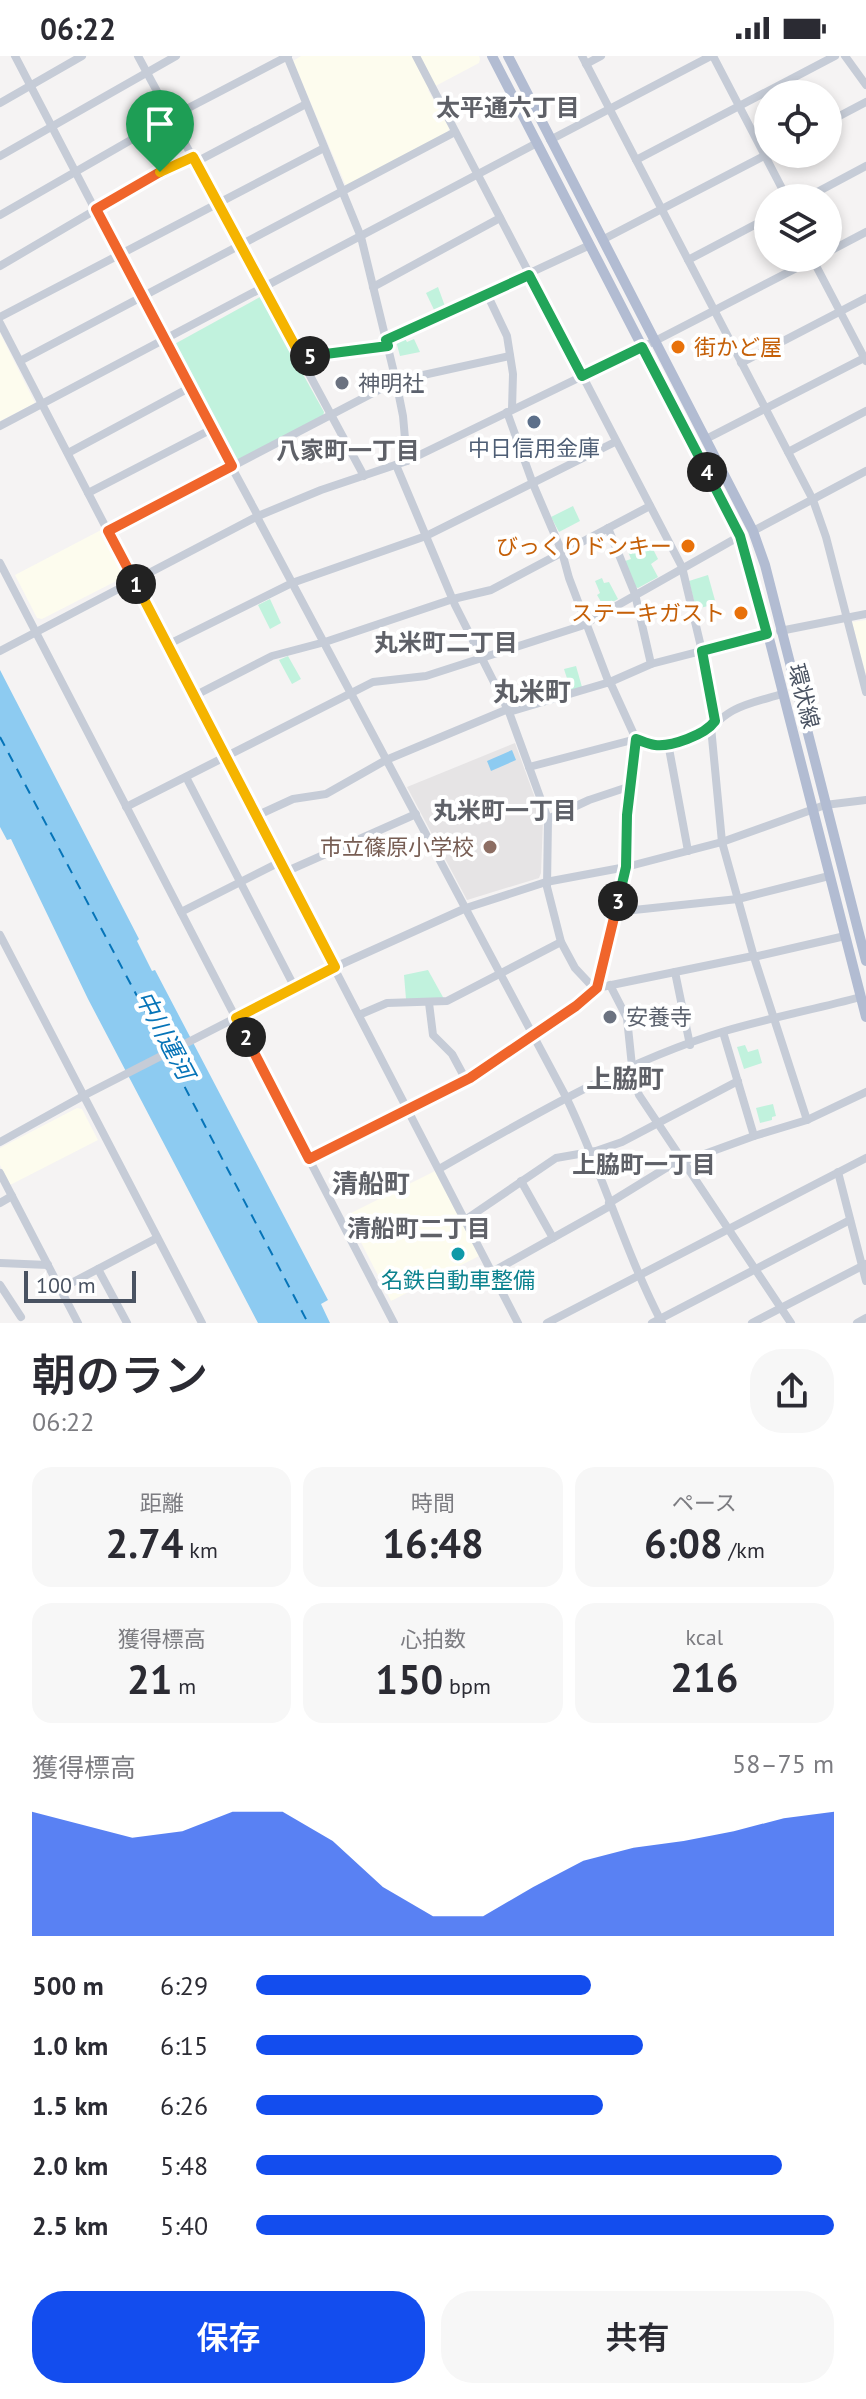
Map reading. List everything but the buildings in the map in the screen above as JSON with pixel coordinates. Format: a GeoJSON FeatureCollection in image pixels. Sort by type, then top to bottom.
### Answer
{"type":"FeatureCollection","features":[{"type":"Feature","properties":{"kind":"main road","name":"環状線"},"geometry":{"type":"LineString","coordinates":[[492,56],[740,536],[866,1017]]}},
{"type":"Feature","properties":{"kind":"main road","name":"環状線"},"geometry":{"type":"LineString","coordinates":[[508,56],[753,531],[765,565],[825,805],[863,933],[866,961]]}},
{"type":"Feature","properties":{"kind":"street"},"geometry":{"type":"LineString","coordinates":[[15,56],[566,1097],[658,1322],[850,1220]]}},
{"type":"Feature","properties":{"kind":"street"},"geometry":{"type":"LineString","coordinates":[[0,103],[82,56]]}},
{"type":"Feature","properties":{"kind":"street"},"geometry":{"type":"LineString","coordinates":[[138,56],[364,476]]}},
{"type":"Feature","properties":{"kind":"street"},"geometry":{"type":"LineString","coordinates":[[0,156],[176,56]]}},
{"type":"Feature","properties":{"kind":"street"},"geometry":{"type":"LineString","coordinates":[[0,215],[171,117],[287,56],[361,237],[396,381],[407,461]]}},
{"type":"Feature","properties":{"kind":"street"},"geometry":{"type":"LineString","coordinates":[[416,56],[682,567],[702,651],[713,724],[722,842],[753,956],[807,1120]]}},
{"type":"Feature","properties":{"kind":"street"},"geometry":{"type":"LineString","coordinates":[[601,56],[584,60],[813,500],[826,537],[866,692]]}},
{"type":"Feature","properties":{"kind":"street"},"geometry":{"type":"LineString","coordinates":[[550,140],[712,56],[754,133]]}},
{"type":"Feature","properties":{"kind":"street"},"geometry":{"type":"LineString","coordinates":[[636,160],[835,56]]}},
{"type":"Feature","properties":{"kind":"street"},"geometry":{"type":"LineString","coordinates":[[845,56],[866,85]]}},
{"type":"Feature","properties":{"kind":"street"},"geometry":{"type":"LineString","coordinates":[[842,115],[866,102]]}},
{"type":"Feature","properties":{"kind":"street"},"geometry":{"type":"LineString","coordinates":[[0,266],[160,172],[194,160],[306,104]]}},
{"type":"Feature","properties":{"kind":"street"},"geometry":{"type":"LineString","coordinates":[[20,361],[455,132]]}},
{"type":"Feature","properties":{"kind":"street"},"geometry":{"type":"LineString","coordinates":[[0,426],[537,143]]}},
{"type":"Feature","properties":{"kind":"street"},"geometry":{"type":"LineString","coordinates":[[324,148],[0,320],[518,1323]]}},
{"type":"Feature","properties":{"kind":"street"},"geometry":{"type":"LineString","coordinates":[[602,240],[754,160]]}},
{"type":"Feature","properties":{"kind":"street"},"geometry":{"type":"LineString","coordinates":[[832,184],[866,166]]}},
{"type":"Feature","properties":{"kind":"street"},"geometry":{"type":"LineString","coordinates":[[373,287],[500,218]]}},
{"type":"Feature","properties":{"kind":"street"},"geometry":{"type":"LineString","coordinates":[[688,260],[754,225]]}},
{"type":"Feature","properties":{"kind":"street"},"geometry":{"type":"LineString","coordinates":[[842,245],[866,232]]}},
{"type":"Feature","properties":{"kind":"street"},"geometry":{"type":"LineString","coordinates":[[301,357],[387,343],[590,245]]}},
{"type":"Feature","properties":{"kind":"street"},"geometry":{"type":"LineString","coordinates":[[0,651],[258,516],[407,461],[789,272]]}},
{"type":"Feature","properties":{"kind":"street"},"geometry":{"type":"LineString","coordinates":[[706,439],[865,359],[820,272]]}},
{"type":"Feature","properties":{"kind":"street"},"geometry":{"type":"LineString","coordinates":[[487,294],[507,336],[513,374],[510,411],[533,484],[562,552],[609,682],[636,739],[626,867],[597,988]]}},
{"type":"Feature","properties":{"kind":"street"},"geometry":{"type":"LineString","coordinates":[[741,363],[866,298]]}},
{"type":"Feature","properties":{"kind":"street"},"geometry":{"type":"LineString","coordinates":[[108,531],[396,381],[510,356]]}},
{"type":"Feature","properties":{"kind":"street"},"geometry":{"type":"LineString","coordinates":[[68,453],[189,388]]}},
{"type":"Feature","properties":{"kind":"street"},"geometry":{"type":"LineString","coordinates":[[788,452],[866,411]]}},
{"type":"Feature","properties":{"kind":"street"},"geometry":{"type":"LineString","coordinates":[[88,493],[212,429]]}},
{"type":"Feature","properties":{"kind":"street"},"geometry":{"type":"LineString","coordinates":[[167,645],[292,583],[426,536],[615,442]]}},
{"type":"Feature","properties":{"kind":"street"},"geometry":{"type":"LineString","coordinates":[[396,465],[453,599],[509,710],[548,819],[546,882],[561,942],[575,968],[597,988]]}},
{"type":"Feature","properties":{"kind":"street"},"geometry":{"type":"LineString","coordinates":[[753,531],[866,471]]}},
{"type":"Feature","properties":{"kind":"street"},"geometry":{"type":"LineString","coordinates":[[194,696],[272,656],[491,590],[650,506]]}},
{"type":"Feature","properties":{"kind":"street"},"geometry":{"type":"LineString","coordinates":[[608,528],[635,594],[651,664]]}},
{"type":"Feature","properties":{"kind":"street"},"geometry":{"type":"LineString","coordinates":[[126,807],[373,682],[426,676],[581,626],[740,536]]}},
{"type":"Feature","properties":{"kind":"street"},"geometry":{"type":"LineString","coordinates":[[0,563],[394,1323]]}},
{"type":"Feature","properties":{"kind":"street"},"geometry":{"type":"LineString","coordinates":[[780,631],[866,614]]}},
{"type":"Feature","properties":{"kind":"street"},"geometry":{"type":"LineString","coordinates":[[256,816],[293,799],[326,794],[386,760],[509,710],[609,682],[651,664],[767,634]]}},
{"type":"Feature","properties":{"kind":"street"},"geometry":{"type":"LineString","coordinates":[[529,767],[636,739],[657,745],[668,743],[713,724],[747,704],[782,694]]}},
{"type":"Feature","properties":{"kind":"street"},"geometry":{"type":"LineString","coordinates":[[668,743],[688,851]]}},
{"type":"Feature","properties":{"kind":"street"},"geometry":{"type":"LineString","coordinates":[[186,777],[295,988]]}},
{"type":"Feature","properties":{"kind":"street"},"geometry":{"type":"LineString","coordinates":[[548,819],[589,800],[631,786]]}},
{"type":"Feature","properties":{"kind":"street"},"geometry":{"type":"LineString","coordinates":[[0,1142],[335,967],[466,908],[546,882],[626,867],[722,842],[813,812],[825,805],[866,800]]}},
{"type":"Feature","properties":{"kind":"street"},"geometry":{"type":"LineString","coordinates":[[285,872],[416,814]]}},
{"type":"Feature","properties":{"kind":"street"},"geometry":{"type":"LineString","coordinates":[[181,912],[280,862]]}},
{"type":"Feature","properties":{"kind":"street"},"geometry":{"type":"LineString","coordinates":[[615,912],[738,899],[829,876]]}},
{"type":"Feature","properties":{"kind":"street"},"geometry":{"type":"LineString","coordinates":[[0,935],[202,1323]]}},
{"type":"Feature","properties":{"kind":"street"},"geometry":{"type":"LineString","coordinates":[[309,1159],[466,1080],[597,988],[845,936]]}},
{"type":"Feature","properties":{"kind":"street"},"geometry":{"type":"LineString","coordinates":[[359,1015],[387,1003],[447,1001],[561,942]]}},
{"type":"Feature","properties":{"kind":"street"},"geometry":{"type":"LineString","coordinates":[[675,972],[690,1045]]}},
{"type":"Feature","properties":{"kind":"street"},"geometry":{"type":"LineString","coordinates":[[610,985],[627,1018],[631,1067],[639,1095],[791,1323]]}},
{"type":"Feature","properties":{"kind":"street"},"geometry":{"type":"LineString","coordinates":[[439,1169],[566,1097],[631,1067],[723,1032],[861,997]]}},
{"type":"Feature","properties":{"kind":"street"},"geometry":{"type":"LineString","coordinates":[[429,1003],[433,1035],[452,1054],[466,1080]]}},
{"type":"Feature","properties":{"kind":"street"},"geometry":{"type":"LineString","coordinates":[[723,1032],[754,1136]]}},
{"type":"Feature","properties":{"kind":"street"},"geometry":{"type":"LineString","coordinates":[[465,1220],[556,1158],[591,1152],[622,1142],[738,1081]]}},
{"type":"Feature","properties":{"kind":"street"},"geometry":{"type":"LineString","coordinates":[[492,1272],[610,1205],[666,1168],[807,1120],[866,1092]]}},
{"type":"Feature","properties":{"kind":"street"},"geometry":{"type":"LineString","coordinates":[[547,1323],[866,1158]]}},
{"type":"Feature","properties":{"kind":"street"},"geometry":{"type":"LineString","coordinates":[[838,1172],[866,1281]]}},
{"type":"Feature","properties":{"kind":"street"},"geometry":{"type":"LineString","coordinates":[[0,1173],[78,1323]]}},
{"type":"Feature","properties":{"kind":"street"},"geometry":{"type":"LineString","coordinates":[[521,1181],[553,1238]]}},
{"type":"Feature","properties":{"kind":"street"},"geometry":{"type":"LineString","coordinates":[[0,1203],[12,1196]]}},
{"type":"Feature","properties":{"kind":"street"},"geometry":{"type":"LineString","coordinates":[[60,1289],[157,1238]]}},
{"type":"Feature","properties":{"kind":"street"},"geometry":{"type":"LineString","coordinates":[[0,1263],[48,1265]]}},
{"type":"Feature","properties":{"kind":"street"},"geometry":{"type":"LineString","coordinates":[[752,1323],[864,1265]]}},
{"type":"Feature","properties":{"kind":"street"},"geometry":{"type":"LineString","coordinates":[[98,1269],[127,1323]]}},
{"type":"Feature","properties":{"kind":"street"},"geometry":{"type":"LineString","coordinates":[[0,1285],[22,1319]]}},
{"type":"Feature","properties":{"kind":"street"},"geometry":{"type":"LineString","coordinates":[[857,1323],[866,1318]]}},
{"type":"Feature","properties":{"kind":"shaded area"},"geometry":{"type":"Polygon","coordinates":[[[301,56],[479,56],[480,59],[479,63],[428,90],[449,128],[448,132],[346,186],[293,61],[301,56]]]}},
{"type":"Feature","properties":{"kind":"shaded area"},"geometry":{"type":"Polygon","coordinates":[[[0,333],[35,403],[0,421],[0,333]]]}},
{"type":"Feature","properties":{"kind":"shaded area"},"geometry":{"type":"Polygon","coordinates":[[[103,529],[126,574],[124,577],[42,619],[37,618],[15,575],[103,529]]]}},
{"type":"Feature","properties":{"kind":"shaded area"},"geometry":{"type":"Polygon","coordinates":[[[866,620],[866,675],[852,622],[866,620]]]}},
{"type":"Feature","properties":{"kind":"shaded area","name":"市立篠原小学校"},"geometry":{"type":"Polygon","coordinates":[[[515,743],[543,820],[541,873],[539,878],[467,900],[407,787],[515,743]]]}},
{"type":"Feature","properties":{"kind":"shaded area"},"geometry":{"type":"Polygon","coordinates":[[[77,1108],[82,1109],[98,1140],[10,1185],[0,1165],[0,1148],[77,1108]]]}},
{"type":"Feature","properties":{"kind":"shaded area"},"geometry":{"type":"Polygon","coordinates":[[[435,1171],[479,1256],[391,1301],[347,1215],[435,1171]]]}},
{"type":"Feature","properties":{"kind":"green space"},"geometry":{"type":"Polygon","coordinates":[[[438,287],[446,309],[436,314],[426,293],[438,287]]]}},
{"type":"Feature","properties":{"kind":"green space"},"geometry":{"type":"Polygon","coordinates":[[[260,297],[324,412],[323,416],[233,463],[171,346],[260,297]]]}},
{"type":"Feature","properties":{"kind":"green space"},"geometry":{"type":"Polygon","coordinates":[[[404,337],[407,342],[414,339],[420,352],[400,356],[396,341],[404,337]]]}},
{"type":"Feature","properties":{"kind":"green space"},"geometry":{"type":"Polygon","coordinates":[[[573,506],[580,521],[559,532],[551,517],[573,506]]]}},
{"type":"Feature","properties":{"kind":"green space"},"geometry":{"type":"Polygon","coordinates":[[[639,544],[642,549],[651,545],[658,559],[651,564],[658,577],[638,588],[625,561],[631,559],[627,549],[639,544]]]}},
{"type":"Feature","properties":{"kind":"green space"},"geometry":{"type":"Polygon","coordinates":[[[708,575],[716,604],[696,609],[689,581],[708,575]]]}},
{"type":"Feature","properties":{"kind":"green space"},"geometry":{"type":"Polygon","coordinates":[[[602,578],[604,583],[609,582],[618,599],[604,607],[597,595],[600,593],[595,581],[602,578]]]}},
{"type":"Feature","properties":{"kind":"green space"},"geometry":{"type":"Polygon","coordinates":[[[270,599],[281,623],[270,629],[258,605],[270,599]]]}},
{"type":"Feature","properties":{"kind":"green space"},"geometry":{"type":"Polygon","coordinates":[[[288,656],[301,679],[292,684],[279,660],[288,656]]]}},
{"type":"Feature","properties":{"kind":"green space"},"geometry":{"type":"Polygon","coordinates":[[[576,666],[582,687],[571,691],[564,669],[576,666]]]}},
{"type":"Feature","properties":{"kind":"green space"},"geometry":{"type":"Polygon","coordinates":[[[428,970],[444,999],[406,999],[404,975],[428,970]]]}},
{"type":"Feature","properties":{"kind":"green space"},"geometry":{"type":"Polygon","coordinates":[[[745,1045],[748,1052],[758,1049],[762,1063],[744,1069],[737,1047],[745,1045]]]}},
{"type":"Feature","properties":{"kind":"green space"},"geometry":{"type":"Polygon","coordinates":[[[773,1104],[776,1116],[760,1123],[756,1108],[773,1104]]]}},
{"type":"Feature","properties":{"kind":"water","name":"中川運河"},"geometry":{"type":"Polygon","coordinates":[[[0,670],[139,939],[137,941],[152,971],[155,970],[328,1300],[321,1304],[330,1323],[258,1323],[88,999],[11,839],[7,840],[0,827],[0,670]]]}},
{"type":"Feature","properties":{"kind":"water"},"geometry":{"type":"Polygon","coordinates":[[[512,750],[516,760],[491,771],[487,761],[512,750]]]}},
{"type":"Feature","properties":{"kind":"ferry route"},"geometry":{"type":"LineString","coordinates":[[0,737],[165,1049]]}},
{"type":"Feature","properties":{"kind":"ferry route"},"geometry":{"type":"LineString","coordinates":[[168,1055],[308,1323]]}},
{"type":"Feature","properties":{"kind":"place","name":"街かど屋"},"geometry":{"type":"Point","coordinates":[678,347]}},
{"type":"Feature","properties":{"kind":"place","name":"神明社"},"geometry":{"type":"Point","coordinates":[342,383]}},
{"type":"Feature","properties":{"kind":"place","name":"中日信用金庫"},"geometry":{"type":"Point","coordinates":[534,422]}},
{"type":"Feature","properties":{"kind":"place","name":"びっくりドンキー"},"geometry":{"type":"Point","coordinates":[688,546]}},
{"type":"Feature","properties":{"kind":"place","name":"ステーキガスト"},"geometry":{"type":"Point","coordinates":[741,613]}},
{"type":"Feature","properties":{"kind":"place","name":"市立篠原小学校"},"geometry":{"type":"Point","coordinates":[490,847]}},
{"type":"Feature","properties":{"kind":"place","name":"安養寺"},"geometry":{"type":"Point","coordinates":[610,1017]}},
{"type":"Feature","properties":{"kind":"place","name":"名鉄自動車整備"},"geometry":{"type":"Point","coordinates":[458,1254]}},
{"type":"Feature","properties":{"kind":"district","name":"太平通六丁目"},"geometry":{"type":"Point","coordinates":[508,107]}},
{"type":"Feature","properties":{"kind":"district","name":"八家町一丁目"},"geometry":{"type":"Point","coordinates":[348,450]}},
{"type":"Feature","properties":{"kind":"district","name":"丸米町二丁目"},"geometry":{"type":"Point","coordinates":[446,642]}},
{"type":"Feature","properties":{"kind":"district","name":"丸米町"},"geometry":{"type":"Point","coordinates":[532,691]}},
{"type":"Feature","properties":{"kind":"district","name":"丸米町一丁目"},"geometry":{"type":"Point","coordinates":[505,810]}},
{"type":"Feature","properties":{"kind":"district","name":"上脇町"},"geometry":{"type":"Point","coordinates":[625,1078]}},
{"type":"Feature","properties":{"kind":"district","name":"上脇町一丁目"},"geometry":{"type":"Point","coordinates":[644,1164]}},
{"type":"Feature","properties":{"kind":"district","name":"清船町"},"geometry":{"type":"Point","coordinates":[371,1183]}},
{"type":"Feature","properties":{"kind":"district","name":"清船町二丁目"},"geometry":{"type":"Point","coordinates":[419,1228]}},
{"type":"Feature","properties":{"kind":"route"},"geometry":{"type":"LineString","coordinates":[[193,157],[301,357],[388,346],[386,340],[529,275],[582,376],[642,347],[740,536],[767,634],[702,651],[715,721],[711,727],[692,736],[657,745],[636,739],[627,815],[626,867],[597,988],[576,1006],[470,1078],[309,1159],[236,1018],[335,967],[108,531],[232,466],[96,209],[160,172],[193,157]]}}]}
